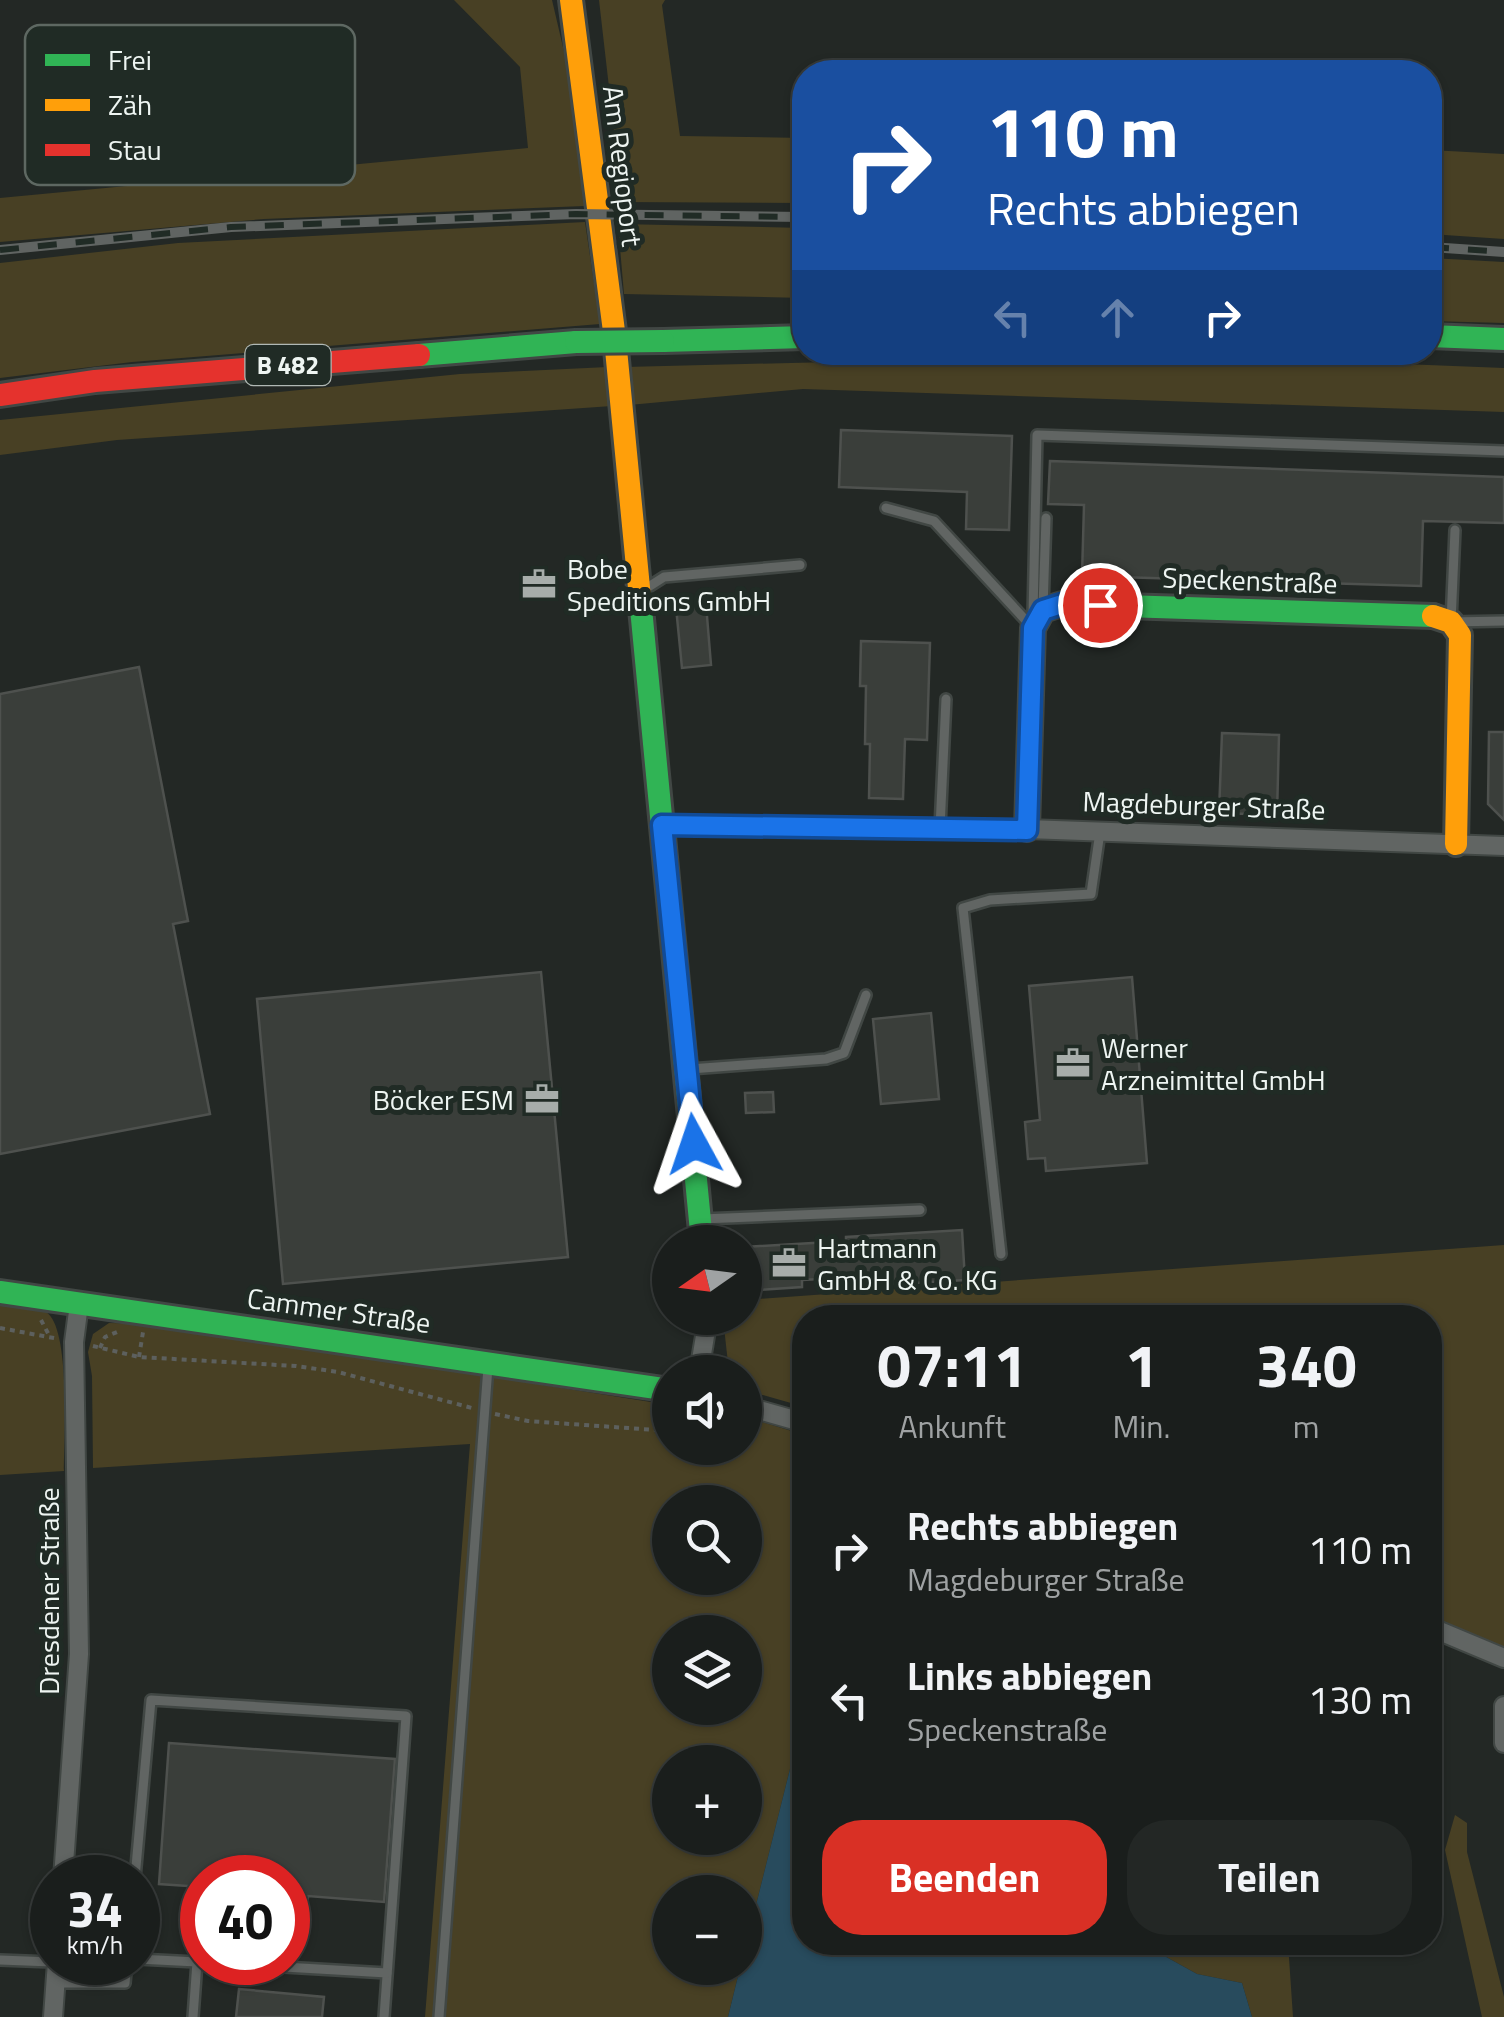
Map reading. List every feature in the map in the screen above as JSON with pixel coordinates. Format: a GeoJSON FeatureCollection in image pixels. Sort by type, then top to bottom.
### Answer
{"type":"FeatureCollection","features":[{"type":"Feature","properties":{"kind":"street","name":"Am Regioport"},"geometry":{"type":"LineString","coordinates":[[571,0],[615,339],[641,592]]}},
{"type":"Feature","properties":{"kind":"street"},"geometry":{"type":"LineString","coordinates":[[1442,336],[1504,339]]}},
{"type":"Feature","properties":{"kind":"street","name":"B 482"},"geometry":{"type":"LineString","coordinates":[[0,395],[95,381],[576,342],[792,337]]}},
{"type":"Feature","properties":{"kind":"street"},"geometry":{"type":"LineString","coordinates":[[641,592],[701,1225]]}},
{"type":"Feature","properties":{"kind":"street","name":"Speckenstraße"},"geometry":{"type":"LineString","coordinates":[[1038,619],[1062,604],[1082,604],[1436,616],[1452,622]]}},
{"type":"Feature","properties":{"kind":"street"},"geometry":{"type":"LineString","coordinates":[[1027,830],[1038,619]]}},
{"type":"Feature","properties":{"kind":"street"},"geometry":{"type":"LineString","coordinates":[[1452,622],[1460,635],[1456,844]]}},
{"type":"Feature","properties":{"kind":"street","name":"Magdeburger Straße"},"geometry":{"type":"LineString","coordinates":[[662,825],[1027,830],[1504,846]]}},
{"type":"Feature","properties":{"kind":"street","name":"Cammer Straße"},"geometry":{"type":"LineString","coordinates":[[0,1292],[652,1387]]}},
{"type":"Feature","properties":{"kind":"street","name":"Dresdener Straße"},"geometry":{"type":"LineString","coordinates":[[65,1855],[79,1654],[74,1342],[78,1304]]}},
{"type":"Feature","properties":{"kind":"street"},"geometry":{"type":"LineString","coordinates":[[762,1411],[792,1419]]}},
{"type":"Feature","properties":{"kind":"street"},"geometry":{"type":"LineString","coordinates":[[1442,1631],[1504,1658]]}},
{"type":"Feature","properties":{"kind":"street"},"geometry":{"type":"LineString","coordinates":[[1504,1706],[1504,1744]]}},
{"type":"Feature","properties":{"kind":"street"},"geometry":{"type":"LineString","coordinates":[[53,2017],[56,1985]]}},
{"type":"Feature","properties":{"kind":"lane"},"geometry":{"type":"LineString","coordinates":[[1038,619],[1037,435],[1504,451]]}},
{"type":"Feature","properties":{"kind":"lane"},"geometry":{"type":"LineString","coordinates":[[886,508],[934,521],[1038,619]]}},
{"type":"Feature","properties":{"kind":"lane"},"geometry":{"type":"LineString","coordinates":[[1038,619],[1046,518]]}},
{"type":"Feature","properties":{"kind":"lane"},"geometry":{"type":"LineString","coordinates":[[1455,530],[1452,622],[1504,621]]}},
{"type":"Feature","properties":{"kind":"lane"},"geometry":{"type":"LineString","coordinates":[[641,592],[664,577],[800,565]]}},
{"type":"Feature","properties":{"kind":"lane"},"geometry":{"type":"LineString","coordinates":[[940,828],[946,699]]}},
{"type":"Feature","properties":{"kind":"lane"},"geometry":{"type":"LineString","coordinates":[[1001,1254],[963,908],[990,900],[1091,894],[1100,832]]}},
{"type":"Feature","properties":{"kind":"lane"},"geometry":{"type":"LineString","coordinates":[[688,1069],[826,1059],[844,1054],[866,994]]}},
{"type":"Feature","properties":{"kind":"lane"},"geometry":{"type":"LineString","coordinates":[[762,1225],[920,1210]]}},
{"type":"Feature","properties":{"kind":"lane"},"geometry":{"type":"LineString","coordinates":[[439,2017],[488,1362]]}},
{"type":"Feature","properties":{"kind":"lane"},"geometry":{"type":"LineString","coordinates":[[136,1855],[151,1700],[406,1716],[384,2017]]}},
{"type":"Feature","properties":{"kind":"lane"},"geometry":{"type":"LineString","coordinates":[[0,1960],[30,1961]]}},
{"type":"Feature","properties":{"kind":"lane"},"geometry":{"type":"LineString","coordinates":[[310,1969],[387,1974]]}},
{"type":"Feature","properties":{"kind":"lane"},"geometry":{"type":"LineString","coordinates":[[193,2017],[195,1985]]}},
{"type":"Feature","properties":{"kind":"path"},"geometry":{"type":"LineString","coordinates":[[0,1328],[140,1357],[338,1372],[528,1422],[652,1430]]}},
{"type":"Feature","properties":{"kind":"path"},"geometry":{"type":"LineString","coordinates":[[100,1348],[104,1337],[113,1332],[143,1334]]}},
{"type":"Feature","properties":{"kind":"shaded area"},"geometry":{"type":"Polygon","coordinates":[[[454,0],[552,0],[566,60],[585,206],[264,219],[0,242],[0,198],[137,185],[355,185],[355,164],[528,148],[520,67],[454,0]]]}},
{"type":"Feature","properties":{"kind":"shaded area"},"geometry":{"type":"Polygon","coordinates":[[[599,0],[665,0],[662,5],[680,136],[792,138],[792,203],[617,202],[614,131],[599,0]]]}},
{"type":"Feature","properties":{"kind":"shaded area"},"geometry":{"type":"Polygon","coordinates":[[[1442,151],[1504,154],[1504,239],[1442,235],[1442,151]]]}},
{"type":"Feature","properties":{"kind":"shaded area"},"geometry":{"type":"Polygon","coordinates":[[[585,222],[600,324],[132,362],[0,378],[0,263],[178,243],[585,222]]]}},
{"type":"Feature","properties":{"kind":"shaded area"},"geometry":{"type":"Polygon","coordinates":[[[618,224],[792,228],[792,298],[624,294],[618,224]]]}},
{"type":"Feature","properties":{"kind":"shaded area"},"geometry":{"type":"Polygon","coordinates":[[[1442,259],[1504,262],[1504,323],[1442,321],[1442,259]]]}},
{"type":"Feature","properties":{"kind":"shaded area"},"geometry":{"type":"Polygon","coordinates":[[[792,363],[1504,368],[1504,412],[803,389],[629,405],[625,367],[792,363]]]}},
{"type":"Feature","properties":{"kind":"shaded area"},"geometry":{"type":"Polygon","coordinates":[[[608,367],[612,406],[117,440],[0,455],[0,420],[460,374],[608,367]]]}},
{"type":"Feature","properties":{"kind":"shaded area"},"geometry":{"type":"Polygon","coordinates":[[[1504,1245],[1504,1649],[1442,1622],[1442,1305],[792,1305],[792,1403],[762,1395],[762,1355],[727,1355],[725,1335],[762,1335],[762,1299],[1504,1245]]]}},
{"type":"Feature","properties":{"kind":"shaded area"},"geometry":{"type":"Polygon","coordinates":[[[0,1304],[41,1310],[54,1322],[63,1361],[64,1471],[0,1475],[0,1304]]]}},
{"type":"Feature","properties":{"kind":"shaded area"},"geometry":{"type":"Polygon","coordinates":[[[109,1323],[154,1324],[652,1402],[652,1465],[762,1465],[762,1422],[792,1431],[792,1761],[762,1881],[762,1875],[652,1875],[652,1985],[736,1985],[728,2017],[425,2017],[470,1444],[93,1468],[88,1352],[93,1334],[109,1323]]]}},
{"type":"Feature","properties":{"kind":"shaded area"},"geometry":{"type":"Polygon","coordinates":[[[1455,1815],[1467,1823],[1467,1852],[1504,1997],[1504,2017],[1482,2017],[1445,1850],[1455,1815]]]}},
{"type":"Feature","properties":{"kind":"shaded area"},"geometry":{"type":"Polygon","coordinates":[[[1163,1955],[1289,1955],[1293,2017],[1252,2017],[1242,1983],[1197,1974],[1163,1955]]]}},
{"type":"Feature","properties":{"kind":"water"},"geometry":{"type":"Polygon","coordinates":[[[792,1761],[792,1955],[1163,1955],[1197,1974],[1242,1983],[1252,2017],[728,2017],[736,1985],[762,1985],[762,1881],[792,1761]]]}},
{"type":"Feature","properties":{"kind":"building"},"geometry":{"type":"Polygon","coordinates":[[[841,430],[1012,436],[1009,530],[966,529],[967,492],[839,487],[841,430]]]}},
{"type":"Feature","properties":{"kind":"building"},"geometry":{"type":"Polygon","coordinates":[[[1050,461],[1504,477],[1504,523],[1423,521],[1421,586],[1082,576],[1084,505],[1048,504],[1050,461]]]}},
{"type":"Feature","properties":{"kind":"building"},"geometry":{"type":"Polygon","coordinates":[[[706,604],[711,665],[682,668],[676,607],[706,604]]]}},
{"type":"Feature","properties":{"kind":"building"},"geometry":{"type":"Polygon","coordinates":[[[861,641],[930,643],[927,740],[905,739],[903,799],[869,798],[870,744],[865,744],[866,686],[860,686],[861,641]]]}},
{"type":"Feature","properties":{"kind":"building"},"geometry":{"type":"Polygon","coordinates":[[[139,667],[188,921],[173,924],[210,1114],[0,1154],[0,694],[139,667]]]}},
{"type":"Feature","properties":{"kind":"building"},"geometry":{"type":"Polygon","coordinates":[[[1489,732],[1504,732],[1504,820],[1488,804],[1489,732]]]}},
{"type":"Feature","properties":{"kind":"building"},"geometry":{"type":"Polygon","coordinates":[[[1222,733],[1279,735],[1277,815],[1219,813],[1222,733]]]}},
{"type":"Feature","properties":{"kind":"building"},"geometry":{"type":"Polygon","coordinates":[[[541,972],[568,1257],[283,1284],[257,999],[541,972]]]}},
{"type":"Feature","properties":{"kind":"building"},"geometry":{"type":"Polygon","coordinates":[[[1132,977],[1147,1163],[1046,1171],[1045,1158],[1028,1159],[1025,1122],[1040,1120],[1029,986],[1132,977]]]}},
{"type":"Feature","properties":{"kind":"building"},"geometry":{"type":"Polygon","coordinates":[[[931,1013],[939,1099],[881,1104],[873,1019],[931,1013]]]}},
{"type":"Feature","properties":{"kind":"building"},"geometry":{"type":"Polygon","coordinates":[[[773,1092],[774,1112],[746,1113],[745,1093],[773,1092]]]}},
{"type":"Feature","properties":{"kind":"building"},"geometry":{"type":"Polygon","coordinates":[[[962,1230],[965,1280],[841,1287],[841,1278],[802,1280],[802,1287],[762,1290],[762,1246],[846,1241],[846,1237],[962,1230]]]}},
{"type":"Feature","properties":{"kind":"building"},"geometry":{"type":"Polygon","coordinates":[[[169,1743],[395,1759],[384,1902],[310,1896],[310,1855],[180,1855],[180,1885],[160,1884],[169,1743]]]}},
{"type":"Feature","properties":{"kind":"building"},"geometry":{"type":"Polygon","coordinates":[[[239,1989],[324,1997],[322,2017],[236,2017],[239,1989]]]}},
{"type":"Feature","properties":{"kind":"railway"},"geometry":{"type":"LineString","coordinates":[[0,250],[231,227],[576,214],[792,217]]}},
{"type":"Feature","properties":{"kind":"railway"},"geometry":{"type":"LineString","coordinates":[[1442,248],[1504,252]]}},
{"type":"Feature","properties":{"kind":"traffic: fast"},"geometry":{"type":"LineString","coordinates":[[1442,336],[1504,339]]}},
{"type":"Feature","properties":{"kind":"traffic: fast"},"geometry":{"type":"LineString","coordinates":[[663,341],[792,337]]}},
{"type":"Feature","properties":{"kind":"traffic: fast"},"geometry":{"type":"LineString","coordinates":[[576,342],[663,341]]}},
{"type":"Feature","properties":{"kind":"traffic: fast"},"geometry":{"type":"LineString","coordinates":[[419,355],[576,342]]}},
{"type":"Feature","properties":{"kind":"traffic: fast"},"geometry":{"type":"LineString","coordinates":[[640,598],[700,1225]]}},
{"type":"Feature","properties":{"kind":"traffic: fast"},"geometry":{"type":"LineString","coordinates":[[1027,829],[1033,628],[1043,610],[1062,604],[1433,616]]}},
{"type":"Feature","properties":{"kind":"traffic: fast"},"geometry":{"type":"LineString","coordinates":[[0,1292],[652,1387]]}},
{"type":"Feature","properties":{"kind":"traffic: slow"},"geometry":{"type":"LineString","coordinates":[[571,0],[615,339],[640,598]]}},
{"type":"Feature","properties":{"kind":"traffic: slow"},"geometry":{"type":"LineString","coordinates":[[1433,616],[1451,622],[1460,635],[1456,844]]}},
{"type":"Feature","properties":{"kind":"traffic: jam"},"geometry":{"type":"LineString","coordinates":[[0,395],[95,381],[419,355]]}},
{"type":"Feature","properties":{"kind":"place","name":"Bobe Speditions GmbH"},"geometry":{"type":"Point","coordinates":[539,584]}},
{"type":"Feature","properties":{"kind":"place","name":"Werner Arzneimittel GmbH"},"geometry":{"type":"Point","coordinates":[1073,1063]}},
{"type":"Feature","properties":{"kind":"place","name":"Böcker ESM"},"geometry":{"type":"Point","coordinates":[542,1099]}},
{"type":"Feature","properties":{"kind":"place","name":"Hartmann GmbH & Co. KG"},"geometry":{"type":"Point","coordinates":[789,1263]}},
{"type":"Feature","properties":{"kind":"route"},"geometry":{"type":"LineString","coordinates":[[694,1144],[662,825],[1027,830],[1033,628],[1043,610],[1062,604],[1100,605]]}}]}
